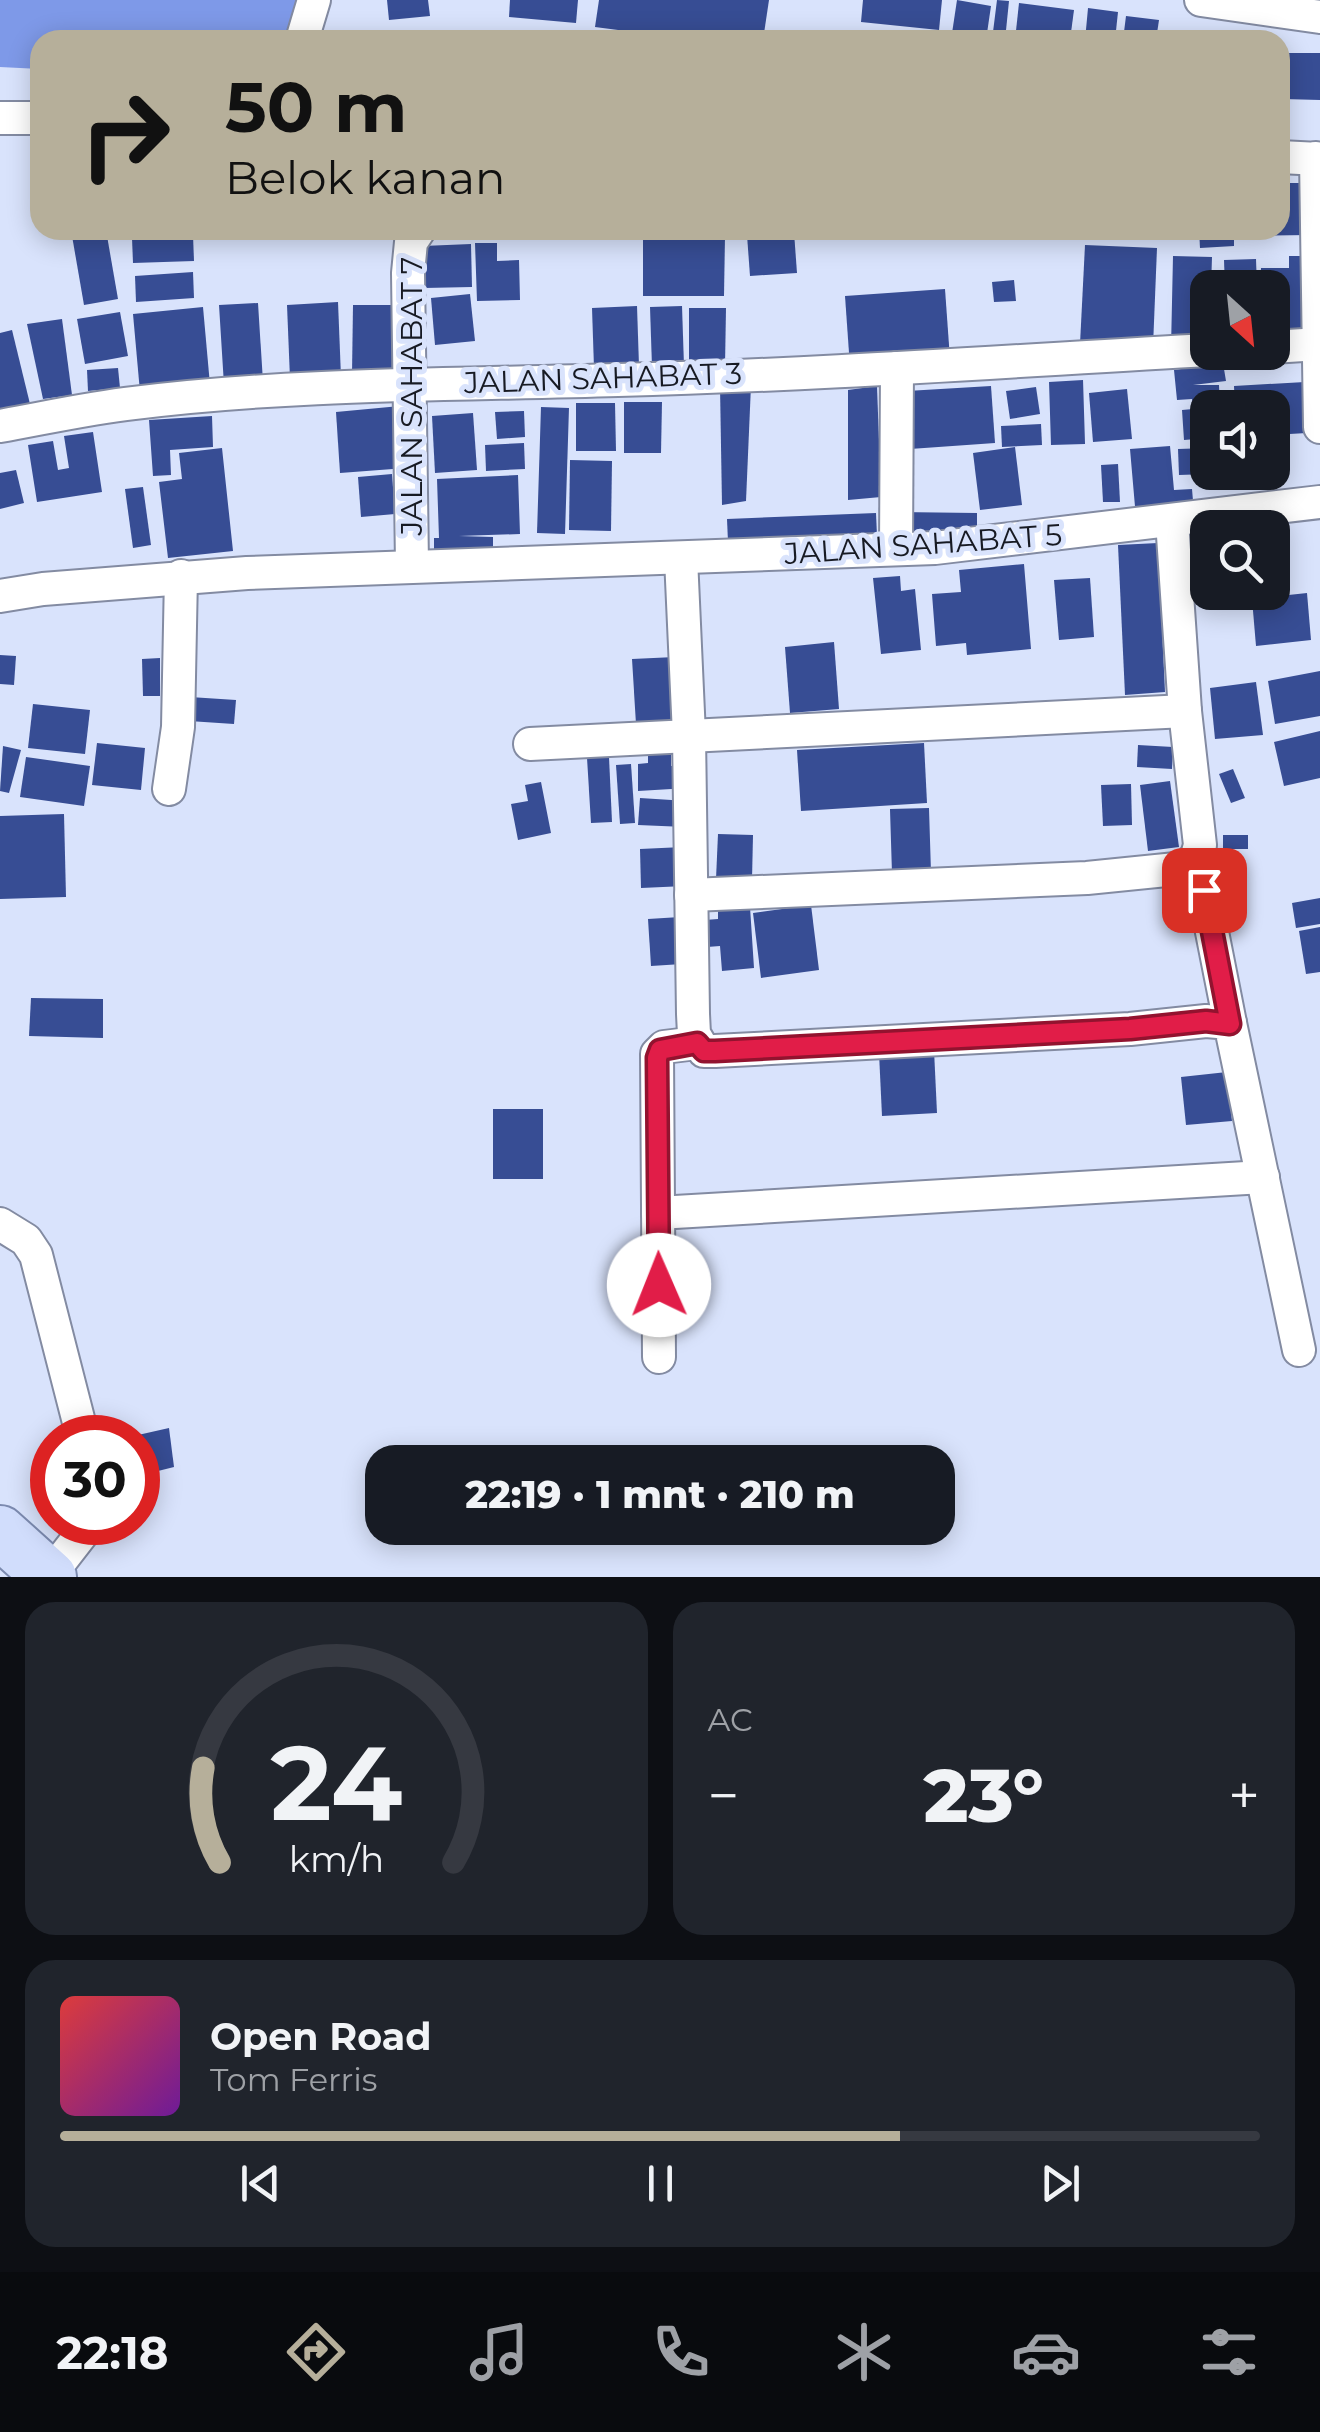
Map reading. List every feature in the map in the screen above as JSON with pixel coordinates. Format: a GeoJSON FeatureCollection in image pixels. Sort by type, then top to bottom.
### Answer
{"type":"FeatureCollection","features":[{"type":"Feature","properties":{"kind":"main road"},"geometry":{"type":"LineString","coordinates":[[0,1532],[50,1576]]}},
{"type":"Feature","properties":{"kind":"street"},"geometry":{"type":"LineString","coordinates":[[305,30],[314,0]]}},
{"type":"Feature","properties":{"kind":"street"},"geometry":{"type":"LineString","coordinates":[[1201,0],[1320,17]]}},
{"type":"Feature","properties":{"kind":"street"},"geometry":{"type":"LineString","coordinates":[[0,118],[30,118]]}},
{"type":"Feature","properties":{"kind":"street"},"geometry":{"type":"LineString","coordinates":[[1290,157],[1318,158],[1320,426]]}},
{"type":"Feature","properties":{"kind":"street","name":"JALAN SAHABAT 7"},"geometry":{"type":"LineString","coordinates":[[412,240],[408,257],[412,565]]}},
{"type":"Feature","properties":{"kind":"street"},"geometry":{"type":"LineString","coordinates":[[1290,345],[1319,344]]}},
{"type":"Feature","properties":{"kind":"street","name":"JALAN SAHABAT 3"},"geometry":{"type":"LineString","coordinates":[[0,426],[179,398],[411,384],[897,368],[1190,351]]}},
{"type":"Feature","properties":{"kind":"street"},"geometry":{"type":"LineString","coordinates":[[896,550],[897,368]]}},
{"type":"Feature","properties":{"kind":"street","name":"JALAN SAHABAT 5"},"geometry":{"type":"LineString","coordinates":[[0,596],[181,576],[896,550],[1320,502]]}},
{"type":"Feature","properties":{"kind":"street"},"geometry":{"type":"LineString","coordinates":[[691,894],[1176,872],[1186,868],[1200,846],[1172,521]]}},
{"type":"Feature","properties":{"kind":"street"},"geometry":{"type":"LineString","coordinates":[[681,558],[689,735],[693,1014],[697,1043],[704,1051],[1130,1029],[1206,1021],[1230,1024]]}},
{"type":"Feature","properties":{"kind":"street"},"geometry":{"type":"LineString","coordinates":[[169,789],[178,727],[181,576]]}},
{"type":"Feature","properties":{"kind":"street"},"geometry":{"type":"LineString","coordinates":[[530,744],[1186,711]]}},
{"type":"Feature","properties":{"kind":"street"},"geometry":{"type":"LineString","coordinates":[[1197,856],[1299,1350]]}},
{"type":"Feature","properties":{"kind":"street"},"geometry":{"type":"LineString","coordinates":[[659,1358],[658,1054],[669,1046],[697,1043]]}},
{"type":"Feature","properties":{"kind":"street"},"geometry":{"type":"LineString","coordinates":[[658,1213],[1264,1178]]}},
{"type":"Feature","properties":{"kind":"street"},"geometry":{"type":"LineString","coordinates":[[0,1224],[26,1240],[36,1256],[77,1415]]}},
{"type":"Feature","properties":{"kind":"street"},"geometry":{"type":"LineString","coordinates":[[50,1576],[74,1545]]}},
{"type":"Feature","properties":{"kind":"water"},"geometry":{"type":"Polygon","coordinates":[[[0,0],[297,0],[288,30],[30,30],[30,68],[0,67],[0,0]]]}},
{"type":"Feature","properties":{"kind":"building"},"geometry":{"type":"Polygon","coordinates":[[[387,0],[428,0],[430,16],[389,20],[387,0]]]}},
{"type":"Feature","properties":{"kind":"building"},"geometry":{"type":"Polygon","coordinates":[[[510,0],[578,0],[576,23],[509,17],[510,0]]]}},
{"type":"Feature","properties":{"kind":"building"},"geometry":{"type":"Polygon","coordinates":[[[599,0],[769,0],[764,30],[595,27],[599,0]]]}},
{"type":"Feature","properties":{"kind":"building"},"geometry":{"type":"Polygon","coordinates":[[[863,0],[942,0],[939,30],[861,22],[863,0]]]}},
{"type":"Feature","properties":{"kind":"building"},"geometry":{"type":"Polygon","coordinates":[[[957,0],[991,6],[987,30],[952,30],[957,0]]]}},
{"type":"Feature","properties":{"kind":"building"},"geometry":{"type":"Polygon","coordinates":[[[997,0],[1009,1],[1006,30],[993,30],[997,0]]]}},
{"type":"Feature","properties":{"kind":"building"},"geometry":{"type":"Polygon","coordinates":[[[1019,3],[1074,10],[1071,30],[1016,30],[1019,3]]]}},
{"type":"Feature","properties":{"kind":"building"},"geometry":{"type":"Polygon","coordinates":[[[1088,8],[1118,12],[1116,30],[1086,30],[1088,8]]]}},
{"type":"Feature","properties":{"kind":"building"},"geometry":{"type":"Polygon","coordinates":[[[1126,16],[1159,20],[1158,30],[1124,30],[1126,16]]]}},
{"type":"Feature","properties":{"kind":"building"},"geometry":{"type":"Polygon","coordinates":[[[1290,53],[1320,53],[1320,100],[1290,99],[1290,53]]]}},
{"type":"Feature","properties":{"kind":"building"},"geometry":{"type":"Polygon","coordinates":[[[1290,183],[1310,183],[1310,235],[1290,235],[1290,183]]]}},
{"type":"Feature","properties":{"kind":"building"},"geometry":{"type":"Polygon","coordinates":[[[73,240],[108,240],[118,299],[84,305],[73,240]]]}},
{"type":"Feature","properties":{"kind":"building"},"geometry":{"type":"Polygon","coordinates":[[[132,240],[193,240],[194,261],[133,263],[132,240]]]}},
{"type":"Feature","properties":{"kind":"building"},"geometry":{"type":"Polygon","coordinates":[[[643,240],[725,240],[724,296],[643,296],[643,240]]]}},
{"type":"Feature","properties":{"kind":"building"},"geometry":{"type":"Polygon","coordinates":[[[747,240],[795,240],[797,273],[750,276],[747,240]]]}},
{"type":"Feature","properties":{"kind":"building"},"geometry":{"type":"Polygon","coordinates":[[[1200,240],[1234,240],[1234,246],[1200,248],[1200,240]]]}},
{"type":"Feature","properties":{"kind":"building"},"geometry":{"type":"Polygon","coordinates":[[[475,243],[497,243],[497,261],[519,260],[520,300],[477,301],[475,243]]]}},
{"type":"Feature","properties":{"kind":"building"},"geometry":{"type":"Polygon","coordinates":[[[471,244],[472,287],[424,288],[423,246],[471,244]]]}},
{"type":"Feature","properties":{"kind":"building"},"geometry":{"type":"Polygon","coordinates":[[[1085,245],[1157,248],[1153,347],[1080,344],[1085,245]]]}},
{"type":"Feature","properties":{"kind":"building"},"geometry":{"type":"Polygon","coordinates":[[[1173,256],[1212,257],[1212,270],[1190,270],[1190,349],[1171,348],[1173,256]]]}},
{"type":"Feature","properties":{"kind":"building"},"geometry":{"type":"Polygon","coordinates":[[[1289,256],[1315,256],[1313,340],[1290,339],[1290,270],[1261,270],[1289,268],[1289,256]]]}},
{"type":"Feature","properties":{"kind":"building"},"geometry":{"type":"Polygon","coordinates":[[[1256,259],[1256,270],[1224,270],[1224,260],[1256,259]]]}},
{"type":"Feature","properties":{"kind":"building"},"geometry":{"type":"Polygon","coordinates":[[[193,272],[194,298],[136,302],[135,276],[193,272]]]}},
{"type":"Feature","properties":{"kind":"building"},"geometry":{"type":"Polygon","coordinates":[[[1014,280],[1016,301],[994,302],[992,282],[1014,280]]]}},
{"type":"Feature","properties":{"kind":"building"},"geometry":{"type":"Polygon","coordinates":[[[945,289],[950,359],[850,367],[845,296],[945,289]]]}},
{"type":"Feature","properties":{"kind":"building"},"geometry":{"type":"Polygon","coordinates":[[[470,294],[475,341],[435,345],[431,298],[470,294]]]}},
{"type":"Feature","properties":{"kind":"building"},"geometry":{"type":"Polygon","coordinates":[[[338,302],[341,377],[290,379],[287,305],[338,302]]]}},
{"type":"Feature","properties":{"kind":"building"},"geometry":{"type":"Polygon","coordinates":[[[258,303],[263,382],[224,385],[219,305],[258,303]]]}},
{"type":"Feature","properties":{"kind":"building"},"geometry":{"type":"Polygon","coordinates":[[[353,305],[399,305],[398,375],[352,374],[353,305]]]}},
{"type":"Feature","properties":{"kind":"building"},"geometry":{"type":"Polygon","coordinates":[[[637,306],[639,366],[594,368],[592,308],[637,306]]]}},
{"type":"Feature","properties":{"kind":"building"},"geometry":{"type":"Polygon","coordinates":[[[682,306],[684,366],[652,367],[650,307],[682,306]]]}},
{"type":"Feature","properties":{"kind":"building"},"geometry":{"type":"Polygon","coordinates":[[[203,307],[210,385],[140,392],[133,314],[203,307]]]}},
{"type":"Feature","properties":{"kind":"building"},"geometry":{"type":"Polygon","coordinates":[[[689,308],[726,308],[725,366],[689,367],[689,308]]]}},
{"type":"Feature","properties":{"kind":"building"},"geometry":{"type":"Polygon","coordinates":[[[120,312],[128,356],[85,364],[77,319],[120,312]]]}},
{"type":"Feature","properties":{"kind":"building"},"geometry":{"type":"Polygon","coordinates":[[[62,319],[72,395],[43,399],[27,324],[62,319]]]}},
{"type":"Feature","properties":{"kind":"building"},"geometry":{"type":"Polygon","coordinates":[[[12,330],[30,404],[0,412],[0,333],[12,330]]]}},
{"type":"Feature","properties":{"kind":"building"},"geometry":{"type":"Polygon","coordinates":[[[118,368],[120,388],[88,391],[87,370],[118,368]]]}},
{"type":"Feature","properties":{"kind":"building"},"geometry":{"type":"Polygon","coordinates":[[[1174,370],[1224,370],[1226,381],[1193,385],[1219,385],[1219,390],[1190,390],[1190,399],[1177,400],[1174,370]]]}},
{"type":"Feature","properties":{"kind":"building"},"geometry":{"type":"Polygon","coordinates":[[[1083,380],[1085,444],[1051,445],[1049,382],[1083,380]]]}},
{"type":"Feature","properties":{"kind":"building"},"geometry":{"type":"Polygon","coordinates":[[[1305,382],[1307,433],[1290,434],[1290,390],[1234,390],[1234,386],[1305,382]]]}},
{"type":"Feature","properties":{"kind":"building"},"geometry":{"type":"Polygon","coordinates":[[[751,385],[746,501],[722,505],[720,386],[751,385]]]}},
{"type":"Feature","properties":{"kind":"building"},"geometry":{"type":"Polygon","coordinates":[[[877,386],[881,497],[848,500],[848,390],[877,386]]]}},
{"type":"Feature","properties":{"kind":"building"},"geometry":{"type":"Polygon","coordinates":[[[991,386],[995,443],[910,449],[907,391],[991,386]]]}},
{"type":"Feature","properties":{"kind":"building"},"geometry":{"type":"Polygon","coordinates":[[[1036,387],[1040,414],[1010,419],[1006,391],[1036,387]]]}},
{"type":"Feature","properties":{"kind":"building"},"geometry":{"type":"Polygon","coordinates":[[[1127,389],[1132,439],[1093,442],[1089,393],[1127,389]]]}},
{"type":"Feature","properties":{"kind":"building"},"geometry":{"type":"Polygon","coordinates":[[[624,402],[662,402],[661,453],[624,453],[624,402]]]}},
{"type":"Feature","properties":{"kind":"building"},"geometry":{"type":"Polygon","coordinates":[[[576,403],[615,403],[616,451],[576,451],[576,403]]]}},
{"type":"Feature","properties":{"kind":"building"},"geometry":{"type":"Polygon","coordinates":[[[400,406],[406,468],[340,473],[336,412],[400,406]]]}},
{"type":"Feature","properties":{"kind":"building"},"geometry":{"type":"Polygon","coordinates":[[[541,407],[569,408],[565,534],[537,533],[541,407]]]}},
{"type":"Feature","properties":{"kind":"building"},"geometry":{"type":"Polygon","coordinates":[[[1190,409],[1190,440],[1184,440],[1182,410],[1190,409]]]}},
{"type":"Feature","properties":{"kind":"building"},"geometry":{"type":"Polygon","coordinates":[[[524,411],[525,437],[497,439],[495,412],[524,411]]]}},
{"type":"Feature","properties":{"kind":"building"},"geometry":{"type":"Polygon","coordinates":[[[473,413],[477,470],[435,473],[432,416],[473,413]]]}},
{"type":"Feature","properties":{"kind":"building"},"geometry":{"type":"Polygon","coordinates":[[[212,416],[213,447],[170,450],[171,475],[153,476],[149,420],[212,416]]]}},
{"type":"Feature","properties":{"kind":"building"},"geometry":{"type":"Polygon","coordinates":[[[1041,424],[1042,445],[1002,447],[1001,426],[1041,424]]]}},
{"type":"Feature","properties":{"kind":"building"},"geometry":{"type":"Polygon","coordinates":[[[93,432],[102,492],[37,502],[28,445],[53,441],[58,470],[69,468],[64,436],[93,432]]]}},
{"type":"Feature","properties":{"kind":"building"},"geometry":{"type":"Polygon","coordinates":[[[524,443],[525,469],[486,471],[485,445],[524,443]]]}},
{"type":"Feature","properties":{"kind":"building"},"geometry":{"type":"Polygon","coordinates":[[[1170,446],[1174,490],[1192,490],[1194,510],[1136,518],[1130,449],[1170,446]]]}},
{"type":"Feature","properties":{"kind":"building"},"geometry":{"type":"Polygon","coordinates":[[[1015,447],[1022,505],[980,510],[973,453],[1015,447]]]}},
{"type":"Feature","properties":{"kind":"building"},"geometry":{"type":"Polygon","coordinates":[[[222,448],[233,551],[168,558],[159,482],[182,479],[179,453],[222,448]]]}},
{"type":"Feature","properties":{"kind":"building"},"geometry":{"type":"Polygon","coordinates":[[[1178,449],[1190,449],[1190,475],[1179,475],[1178,449]]]}},
{"type":"Feature","properties":{"kind":"building"},"geometry":{"type":"Polygon","coordinates":[[[570,460],[612,461],[611,531],[569,530],[570,460]]]}},
{"type":"Feature","properties":{"kind":"building"},"geometry":{"type":"Polygon","coordinates":[[[1118,464],[1120,502],[1103,502],[1101,465],[1118,464]]]}},
{"type":"Feature","properties":{"kind":"building"},"geometry":{"type":"Polygon","coordinates":[[[16,470],[24,503],[0,509],[0,473],[16,470]]]}},
{"type":"Feature","properties":{"kind":"building"},"geometry":{"type":"Polygon","coordinates":[[[392,474],[395,514],[361,517],[358,477],[392,474]]]}},
{"type":"Feature","properties":{"kind":"building"},"geometry":{"type":"Polygon","coordinates":[[[518,475],[520,534],[459,536],[493,537],[493,557],[434,559],[434,538],[439,538],[437,479],[518,475]]]}},
{"type":"Feature","properties":{"kind":"building"},"geometry":{"type":"Polygon","coordinates":[[[143,487],[151,545],[133,548],[125,489],[143,487]]]}},
{"type":"Feature","properties":{"kind":"building"},"geometry":{"type":"Polygon","coordinates":[[[898,512],[977,513],[977,534],[898,533],[898,512]]]}},
{"type":"Feature","properties":{"kind":"building"},"geometry":{"type":"Polygon","coordinates":[[[876,513],[877,536],[728,542],[727,519],[876,513]]]}},
{"type":"Feature","properties":{"kind":"building"},"geometry":{"type":"Polygon","coordinates":[[[1158,543],[1165,692],[1125,695],[1118,545],[1158,543]]]}},
{"type":"Feature","properties":{"kind":"building"},"geometry":{"type":"Polygon","coordinates":[[[1024,564],[1031,649],[967,655],[966,643],[936,646],[932,594],[961,592],[959,570],[1024,564]]]}},
{"type":"Feature","properties":{"kind":"building"},"geometry":{"type":"Polygon","coordinates":[[[900,576],[901,591],[915,589],[921,650],[881,654],[873,578],[900,576]]]}},
{"type":"Feature","properties":{"kind":"building"},"geometry":{"type":"Polygon","coordinates":[[[1090,578],[1094,637],[1059,640],[1054,580],[1090,578]]]}},
{"type":"Feature","properties":{"kind":"building"},"geometry":{"type":"Polygon","coordinates":[[[1307,593],[1311,640],[1256,646],[1253,610],[1290,610],[1290,595],[1307,593]]]}},
{"type":"Feature","properties":{"kind":"building"},"geometry":{"type":"Polygon","coordinates":[[[834,642],[839,709],[790,713],[785,647],[834,642]]]}},
{"type":"Feature","properties":{"kind":"building"},"geometry":{"type":"Polygon","coordinates":[[[0,655],[16,656],[14,685],[0,684],[0,655]]]}},
{"type":"Feature","properties":{"kind":"building"},"geometry":{"type":"Polygon","coordinates":[[[675,657],[678,722],[636,724],[632,659],[675,657]]]}},
{"type":"Feature","properties":{"kind":"building"},"geometry":{"type":"Polygon","coordinates":[[[160,658],[160,696],[143,696],[142,659],[160,658]]]}},
{"type":"Feature","properties":{"kind":"building"},"geometry":{"type":"Polygon","coordinates":[[[1320,671],[1320,716],[1275,724],[1268,681],[1320,671]]]}},
{"type":"Feature","properties":{"kind":"building"},"geometry":{"type":"Polygon","coordinates":[[[1256,682],[1263,735],[1215,739],[1210,688],[1256,682]]]}},
{"type":"Feature","properties":{"kind":"building"},"geometry":{"type":"Polygon","coordinates":[[[190,697],[236,700],[234,724],[189,721],[190,697]]]}},
{"type":"Feature","properties":{"kind":"building"},"geometry":{"type":"Polygon","coordinates":[[[33,704],[90,710],[85,754],[28,748],[33,704]]]}},
{"type":"Feature","properties":{"kind":"building"},"geometry":{"type":"Polygon","coordinates":[[[1320,731],[1320,778],[1284,786],[1274,742],[1320,731]]]}},
{"type":"Feature","properties":{"kind":"building"},"geometry":{"type":"Polygon","coordinates":[[[97,743],[145,748],[141,790],[92,785],[97,743]]]}},
{"type":"Feature","properties":{"kind":"building"},"geometry":{"type":"Polygon","coordinates":[[[924,743],[927,803],[801,811],[797,750],[924,743]]]}},
{"type":"Feature","properties":{"kind":"building"},"geometry":{"type":"Polygon","coordinates":[[[1138,745],[1173,747],[1172,769],[1137,767],[1138,745]]]}},
{"type":"Feature","properties":{"kind":"building"},"geometry":{"type":"Polygon","coordinates":[[[3,746],[21,750],[9,793],[0,791],[3,746]]]}},
{"type":"Feature","properties":{"kind":"building"},"geometry":{"type":"Polygon","coordinates":[[[671,753],[671,766],[688,765],[688,788],[638,791],[638,764],[648,763],[648,754],[671,753]]]}},
{"type":"Feature","properties":{"kind":"building"},"geometry":{"type":"Polygon","coordinates":[[[26,757],[90,766],[84,806],[20,797],[26,757]]]}},
{"type":"Feature","properties":{"kind":"building"},"geometry":{"type":"Polygon","coordinates":[[[609,757],[612,822],[591,823],[587,758],[609,757]]]}},
{"type":"Feature","properties":{"kind":"building"},"geometry":{"type":"Polygon","coordinates":[[[631,764],[635,823],[620,824],[616,765],[631,764]]]}},
{"type":"Feature","properties":{"kind":"building"},"geometry":{"type":"Polygon","coordinates":[[[1233,769],[1245,798],[1231,803],[1219,774],[1233,769]]]}},
{"type":"Feature","properties":{"kind":"building"},"geometry":{"type":"Polygon","coordinates":[[[1170,781],[1179,847],[1148,851],[1140,785],[1170,781]]]}},
{"type":"Feature","properties":{"kind":"building"},"geometry":{"type":"Polygon","coordinates":[[[541,782],[551,833],[518,840],[511,804],[528,801],[525,785],[541,782]]]}},
{"type":"Feature","properties":{"kind":"building"},"geometry":{"type":"Polygon","coordinates":[[[1131,784],[1132,825],[1103,826],[1101,785],[1131,784]]]}},
{"type":"Feature","properties":{"kind":"building"},"geometry":{"type":"Polygon","coordinates":[[[640,798],[687,801],[685,827],[638,825],[640,798]]]}},
{"type":"Feature","properties":{"kind":"building"},"geometry":{"type":"Polygon","coordinates":[[[929,808],[931,873],[892,874],[890,809],[929,808]]]}},
{"type":"Feature","properties":{"kind":"building"},"geometry":{"type":"Polygon","coordinates":[[[64,814],[66,897],[0,899],[0,816],[64,814]]]}},
{"type":"Feature","properties":{"kind":"building"},"geometry":{"type":"Polygon","coordinates":[[[718,834],[753,835],[752,880],[716,879],[718,834]]]}},
{"type":"Feature","properties":{"kind":"building"},"geometry":{"type":"Polygon","coordinates":[[[1223,835],[1248,835],[1248,849],[1223,849],[1223,835]]]}},
{"type":"Feature","properties":{"kind":"building"},"geometry":{"type":"Polygon","coordinates":[[[683,847],[685,886],[641,888],[640,849],[683,847]]]}},
{"type":"Feature","properties":{"kind":"building"},"geometry":{"type":"Polygon","coordinates":[[[1320,898],[1320,924],[1296,928],[1292,903],[1320,898]]]}},
{"type":"Feature","properties":{"kind":"building"},"geometry":{"type":"Polygon","coordinates":[[[811,905],[819,970],[761,978],[753,913],[811,905]]]}},
{"type":"Feature","properties":{"kind":"building"},"geometry":{"type":"Polygon","coordinates":[[[750,907],[754,968],[722,971],[720,946],[707,947],[705,920],[718,919],[718,909],[750,907]]]}},
{"type":"Feature","properties":{"kind":"building"},"geometry":{"type":"Polygon","coordinates":[[[680,917],[682,964],[651,966],[648,919],[680,917]]]}},
{"type":"Feature","properties":{"kind":"building"},"geometry":{"type":"Polygon","coordinates":[[[1320,927],[1320,972],[1306,974],[1299,931],[1320,927]]]}},
{"type":"Feature","properties":{"kind":"building"},"geometry":{"type":"Polygon","coordinates":[[[31,998],[103,999],[103,1038],[29,1036],[31,998]]]}},
{"type":"Feature","properties":{"kind":"building"},"geometry":{"type":"Polygon","coordinates":[[[934,1050],[937,1113],[882,1116],[879,1053],[934,1050]]]}},
{"type":"Feature","properties":{"kind":"building"},"geometry":{"type":"Polygon","coordinates":[[[1227,1072],[1232,1121],[1186,1125],[1181,1077],[1227,1072]]]}},
{"type":"Feature","properties":{"kind":"building"},"geometry":{"type":"Polygon","coordinates":[[[493,1109],[543,1109],[543,1179],[493,1179],[493,1109]]]}},
{"type":"Feature","properties":{"kind":"building"},"geometry":{"type":"Polygon","coordinates":[[[169,1428],[174,1467],[160,1470],[160,1430],[169,1428]]]}},
{"type":"Feature","properties":{"kind":"route"},"geometry":{"type":"LineString","coordinates":[[659,1285],[660,1050],[697,1043],[704,1051],[715,1051],[1130,1029],[1206,1021],[1230,1024],[1204,890]]}}]}
